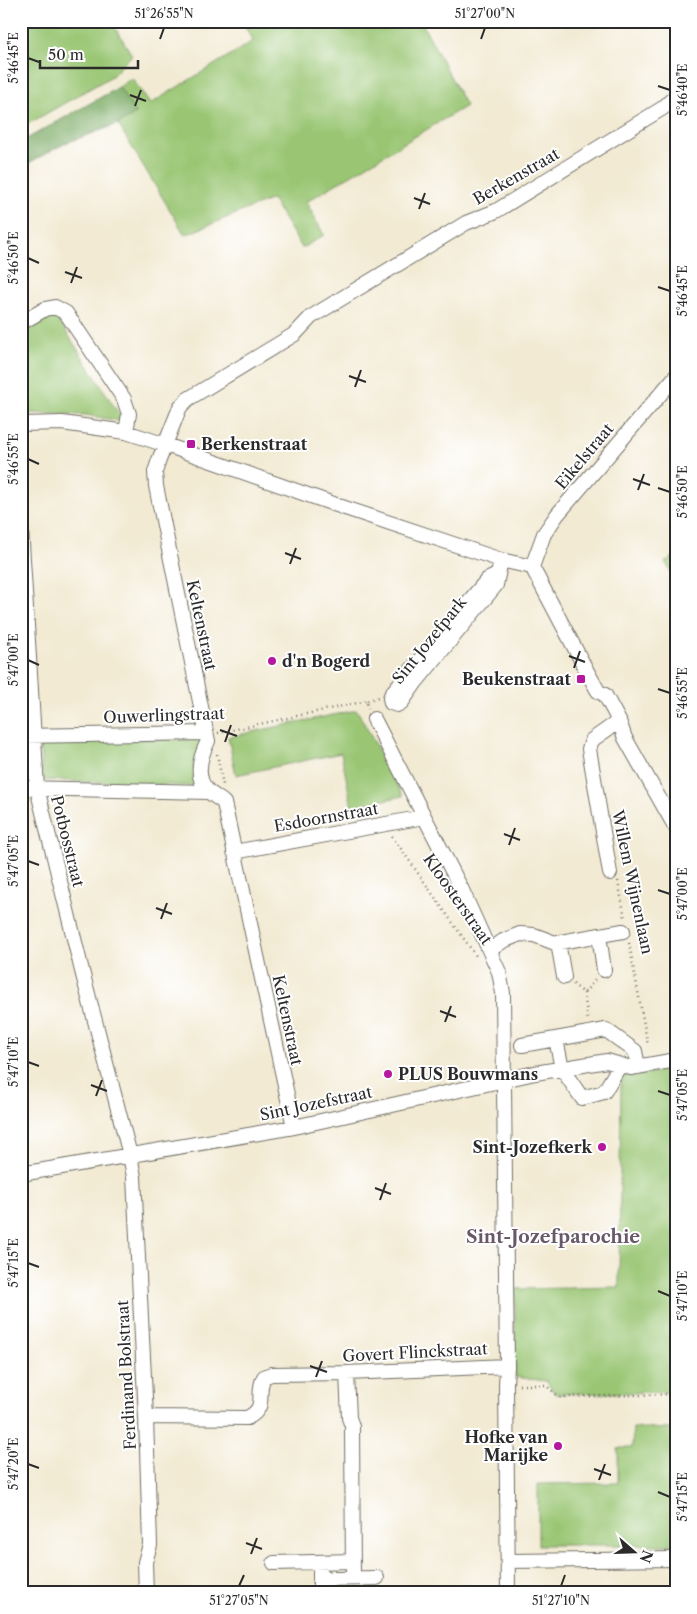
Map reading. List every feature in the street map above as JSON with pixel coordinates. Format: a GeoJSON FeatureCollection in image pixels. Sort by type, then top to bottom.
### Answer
{"type":"FeatureCollection","features":[{"type":"Feature","properties":{"kind":"street","name":"Berkenstraat"},"geometry":{"type":"LineString","coordinates":[[166,444],[180,407],[188,399],[295,334],[312,317],[466,223],[496,211],[664,108],[676,96]]}},
{"type":"Feature","properties":{"kind":"street"},"geometry":{"type":"LineString","coordinates":[[21,323],[45,309],[55,307],[66,313],[124,399],[129,414],[126,432]]}},
{"type":"Feature","properties":{"kind":"street","name":"Eikelstraat"},"geometry":{"type":"LineString","coordinates":[[532,566],[544,534],[557,515],[676,376]]}},
{"type":"Feature","properties":{"kind":"street"},"geometry":{"type":"LineString","coordinates":[[21,424],[62,423],[126,432],[166,444],[345,508],[501,560],[532,566],[589,675],[598,691],[605,695],[626,738],[676,828]]}},
{"type":"Feature","properties":{"kind":"street","name":"Keltenstraat"},"geometry":{"type":"LineString","coordinates":[[166,444],[155,472],[156,486],[208,742],[201,759],[201,782],[209,792],[219,797],[224,804],[294,1127]]}},
{"type":"Feature","properties":{"kind":"street","name":"Potbosstraat"},"geometry":{"type":"LineString","coordinates":[[21,527],[27,736],[37,788],[83,975],[130,1154]]}},
{"type":"Feature","properties":{"kind":"street","name":"Sint Jozefpark"},"geometry":{"type":"LineString","coordinates":[[497,574],[487,580],[392,693],[390,698],[392,703],[397,705],[402,702],[416,682],[496,585],[501,560]]}},
{"type":"Feature","properties":{"kind":"street"},"geometry":{"type":"LineString","coordinates":[[374,719],[424,817]]}},
{"type":"Feature","properties":{"kind":"street","name":"Willem Wijnenlaan"},"geometry":{"type":"LineString","coordinates":[[610,873],[589,749],[592,740],[619,722]]}},
{"type":"Feature","properties":{"kind":"street","name":"Ouwerlingstraat"},"geometry":{"type":"LineString","coordinates":[[27,736],[206,733]]}},
{"type":"Feature","properties":{"kind":"street"},"geometry":{"type":"LineString","coordinates":[[21,788],[209,792]]}},
{"type":"Feature","properties":{"kind":"street","name":"Esdoornstraat"},"geometry":{"type":"LineString","coordinates":[[234,852],[424,817]]}},
{"type":"Feature","properties":{"kind":"street","name":"Kloosterstraat"},"geometry":{"type":"LineString","coordinates":[[424,817],[461,888],[490,950],[499,972],[503,993],[508,1593]]}},
{"type":"Feature","properties":{"kind":"street"},"geometry":{"type":"LineString","coordinates":[[490,950],[503,941],[520,934],[534,935],[555,943],[626,931]]}},
{"type":"Feature","properties":{"kind":"street"},"geometry":{"type":"LineString","coordinates":[[598,935],[604,970]]}},
{"type":"Feature","properties":{"kind":"street"},"geometry":{"type":"LineString","coordinates":[[558,942],[564,977]]}},
{"type":"Feature","properties":{"kind":"street"},"geometry":{"type":"LineString","coordinates":[[522,1045],[606,1030],[635,1051],[645,1066]]}},
{"type":"Feature","properties":{"kind":"street"},"geometry":{"type":"LineString","coordinates":[[556,1039],[562,1069],[582,1098],[604,1092],[620,1065]]}},
{"type":"Feature","properties":{"kind":"street","name":"Sint Jozefstraat"},"geometry":{"type":"LineString","coordinates":[[21,1174],[294,1127],[504,1079],[607,1062],[631,1068],[676,1060]]}},
{"type":"Feature","properties":{"kind":"street","name":"Ferdinand Bolstraat"},"geometry":{"type":"LineString","coordinates":[[130,1154],[134,1177],[146,1417],[150,1545],[145,1562],[146,1593]]}},
{"type":"Feature","properties":{"kind":"street","name":"Govert Flinckstraat"},"geometry":{"type":"LineString","coordinates":[[146,1417],[247,1418],[256,1413],[261,1404],[261,1384],[264,1377],[271,1374],[347,1374],[507,1366]]}},
{"type":"Feature","properties":{"kind":"street"},"geometry":{"type":"LineString","coordinates":[[347,1374],[349,1418],[352,1426],[352,1578]]}},
{"type":"Feature","properties":{"kind":"street"},"geometry":{"type":"LineString","coordinates":[[508,1561],[676,1559]]}},
{"type":"Feature","properties":{"kind":"street"},"geometry":{"type":"LineString","coordinates":[[274,1563],[352,1561]]}},
{"type":"Feature","properties":{"kind":"street"},"geometry":{"type":"LineString","coordinates":[[319,1562],[320,1586],[352,1578],[377,1578]]}},
{"type":"Feature","properties":{"kind":"path","name":"Ouwerlingstraat"},"geometry":{"type":"LineString","coordinates":[[206,733],[218,733],[366,701]]}},
{"type":"Feature","properties":{"kind":"path"},"geometry":{"type":"LineString","coordinates":[[217,752],[224,791],[224,804]]}},
{"type":"Feature","properties":{"kind":"path","name":"Kloosterstraat"},"geometry":{"type":"LineString","coordinates":[[384,824],[482,964]]}},
{"type":"Feature","properties":{"kind":"path","name":"Willem Wijnenlaan"},"geometry":{"type":"LineString","coordinates":[[610,873],[618,881],[645,1066]]}},
{"type":"Feature","properties":{"kind":"path"},"geometry":{"type":"LineString","coordinates":[[564,977],[584,993],[604,970]]}},
{"type":"Feature","properties":{"kind":"path"},"geometry":{"type":"LineString","coordinates":[[506,1385],[545,1385],[560,1397],[676,1394]]}},
{"type":"Feature","properties":{"kind":"green space"},"geometry":{"type":"Polygon","coordinates":[[[21,21],[111,21],[132,55],[112,76],[21,128],[21,21]]]}},
{"type":"Feature","properties":{"kind":"green space"},"geometry":{"type":"Polygon","coordinates":[[[242,21],[421,21],[466,106],[306,202],[324,235],[302,248],[272,199],[185,235],[118,124],[135,114],[119,87],[132,78],[150,104],[253,41],[242,21]]]}},
{"type":"Feature","properties":{"kind":"green space"},"geometry":{"type":"Polygon","coordinates":[[[119,87],[136,114],[118,124],[66,143],[21,167],[21,142],[119,87]]]}},
{"type":"Feature","properties":{"kind":"green space"},"geometry":{"type":"Polygon","coordinates":[[[45,314],[52,315],[58,319],[121,417],[120,421],[86,415],[25,413],[21,397],[21,328],[45,314]]]}},
{"type":"Feature","properties":{"kind":"green space"},"geometry":{"type":"Polygon","coordinates":[[[676,555],[676,580],[665,562],[676,555]]]}},
{"type":"Feature","properties":{"kind":"green space"},"geometry":{"type":"Polygon","coordinates":[[[357,710],[403,796],[352,807],[341,753],[236,775],[228,737],[357,710]]]}},
{"type":"Feature","properties":{"kind":"green space"},"geometry":{"type":"Polygon","coordinates":[[[202,739],[195,759],[196,786],[43,780],[39,740],[202,739]]]}},
{"type":"Feature","properties":{"kind":"green space"},"geometry":{"type":"Polygon","coordinates":[[[676,1067],[676,1392],[555,1394],[546,1381],[515,1377],[515,1289],[619,1287],[621,1073],[631,1077],[676,1067]]]}},
{"type":"Feature","properties":{"kind":"green space"},"geometry":{"type":"Polygon","coordinates":[[[633,1428],[676,1429],[676,1545],[538,1545],[538,1484],[618,1483],[618,1448],[632,1448],[633,1428]]]}},
{"type":"Feature","properties":{"kind":"place","name":"Berkenstraat"},"geometry":{"type":"Point","coordinates":[191,444]}},
{"type":"Feature","properties":{"kind":"place","name":"d'n Bogerd"},"geometry":{"type":"Point","coordinates":[272,661]}},
{"type":"Feature","properties":{"kind":"place","name":"Beukenstraat"},"geometry":{"type":"Point","coordinates":[581,679]}},
{"type":"Feature","properties":{"kind":"place","name":"PLUS Bouwmans"},"geometry":{"type":"Point","coordinates":[388,1074]}},
{"type":"Feature","properties":{"kind":"place","name":"Sint-Jozefkerk"},"geometry":{"type":"Point","coordinates":[602,1147]}},
{"type":"Feature","properties":{"kind":"place","name":"Hofke van Marijke"},"geometry":{"type":"Point","coordinates":[558,1446]}},
{"type":"Feature","properties":{"kind":"district","name":"Sint-Jozefparochie"},"geometry":{"type":"Point","coordinates":[553,1237]}}]}
